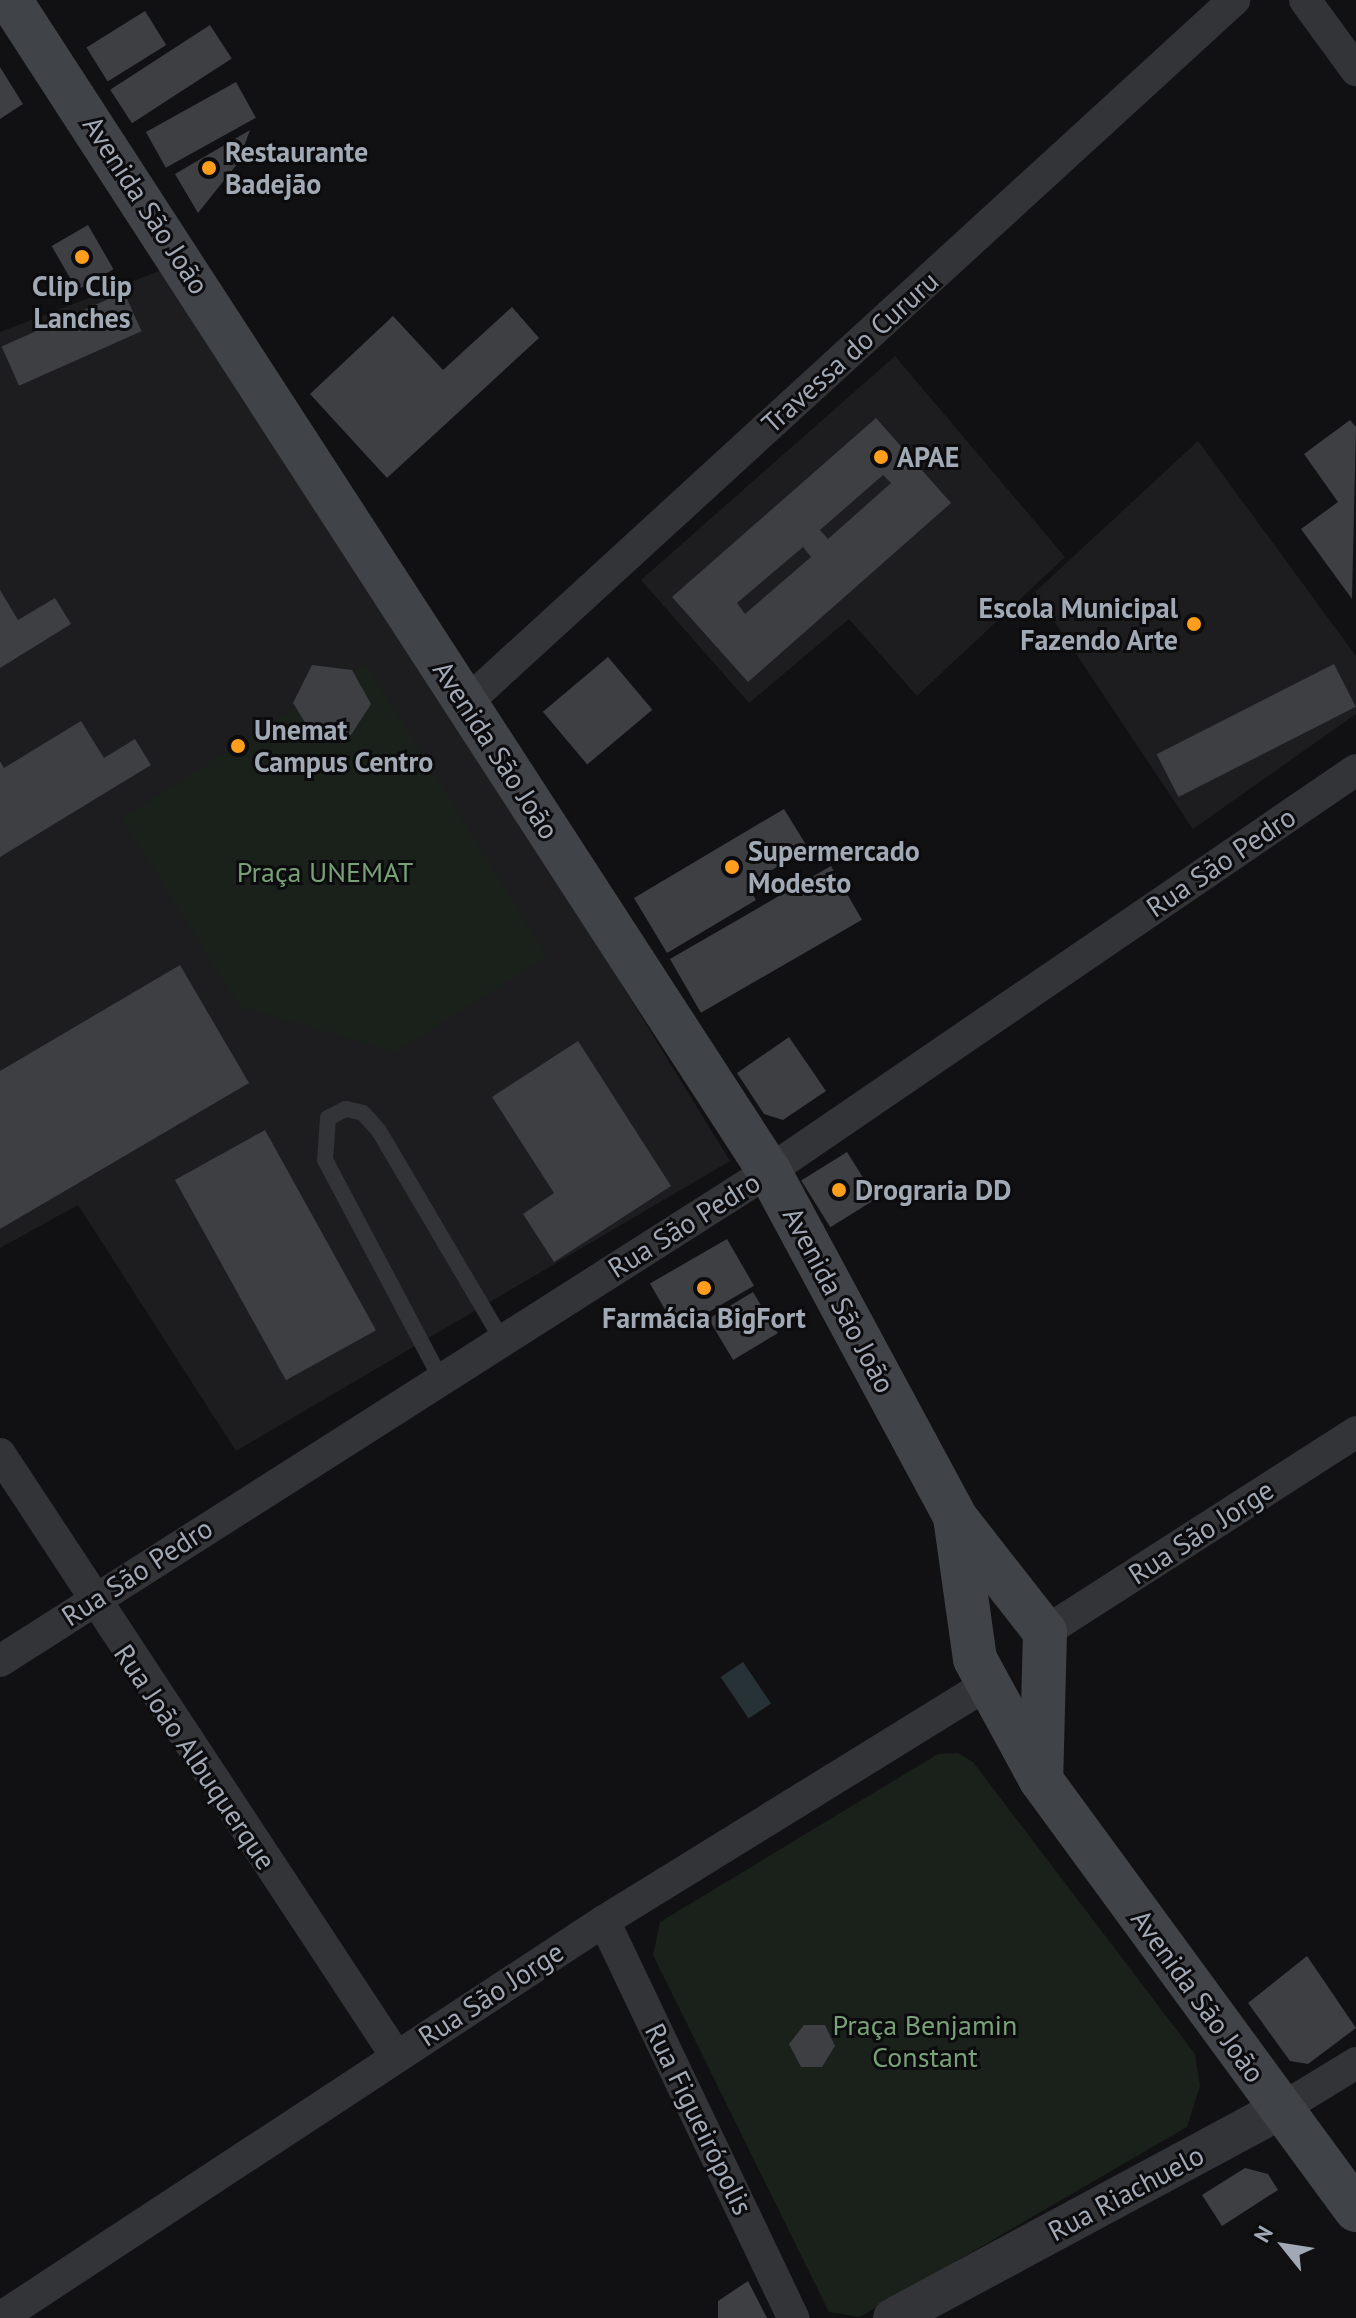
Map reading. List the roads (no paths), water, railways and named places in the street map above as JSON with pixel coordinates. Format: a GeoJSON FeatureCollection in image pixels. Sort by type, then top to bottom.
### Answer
{"type":"FeatureCollection","features":[{"type":"Feature","properties":{"kind":"main road","name":"Avenida São João"},"geometry":{"type":"LineString","coordinates":[[10,0],[769,1171],[955,1517],[1041,1638]]}},
{"type":"Feature","properties":{"kind":"main road","name":"Avenida São João"},"geometry":{"type":"LineString","coordinates":[[955,1517],[970,1639],[989,1683],[1041,1780],[1356,2210]]}},
{"type":"Feature","properties":{"kind":"main road"},"geometry":{"type":"LineString","coordinates":[[970,1639],[990,1615],[1041,1638]]}},
{"type":"Feature","properties":{"kind":"main road"},"geometry":{"type":"LineString","coordinates":[[989,1683],[1014,1687],[1041,1638]]}},
{"type":"Feature","properties":{"kind":"main road"},"geometry":{"type":"LineString","coordinates":[[1041,1638],[1041,1780]]}},
{"type":"Feature","properties":{"kind":"street","name":"Travessa do Cururu"},"geometry":{"type":"LineString","coordinates":[[465,704],[1234,0]]}},
{"type":"Feature","properties":{"kind":"street"},"geometry":{"type":"LineString","coordinates":[[1305,0],[1356,70]]}},
{"type":"Feature","properties":{"kind":"street","name":"Rua São Pedro"},"geometry":{"type":"LineString","coordinates":[[0,1661],[769,1171],[1356,770]]}},
{"type":"Feature","properties":{"kind":"street","name":"Rua São Jorge"},"geometry":{"type":"LineString","coordinates":[[1041,1638],[1356,1432]]}},
{"type":"Feature","properties":{"kind":"street","name":"Rua João Albuquerque"},"geometry":{"type":"LineString","coordinates":[[0,1454],[91,1601],[396,2056]]}},
{"type":"Feature","properties":{"kind":"street","name":"Rua São Jorge"},"geometry":{"type":"LineString","coordinates":[[0,2318],[604,1921],[989,1683]]}},
{"type":"Feature","properties":{"kind":"street","name":"Rua Figueirópolis"},"geometry":{"type":"LineString","coordinates":[[604,1921],[793,2318]]}},
{"type":"Feature","properties":{"kind":"street","name":"Rua Riachuelo"},"geometry":{"type":"LineString","coordinates":[[893,2318],[1281,2109],[1356,2063]]}},
{"type":"Feature","properties":{"kind":"lane"},"geometry":{"type":"LineString","coordinates":[[441,1379],[325,1160],[328,1118],[346,1109],[363,1113],[379,1131],[502,1340]]}},
{"type":"Feature","properties":{"kind":"place","name":"Restaurante Badejão"},"geometry":{"type":"Point","coordinates":[209,168]}},
{"type":"Feature","properties":{"kind":"place","name":"Clip Clip Lanches"},"geometry":{"type":"Point","coordinates":[82,257]}},
{"type":"Feature","properties":{"kind":"place","name":"APAE"},"geometry":{"type":"Point","coordinates":[881,457]}},
{"type":"Feature","properties":{"kind":"place","name":"Escola Municipal Fazendo Arte"},"geometry":{"type":"Point","coordinates":[1194,624]}},
{"type":"Feature","properties":{"kind":"place","name":"Unemat Campus Centro"},"geometry":{"type":"Point","coordinates":[238,746]}},
{"type":"Feature","properties":{"kind":"place","name":"Supermercado Modesto"},"geometry":{"type":"Point","coordinates":[732,867]}},
{"type":"Feature","properties":{"kind":"place","name":"Drograria DD"},"geometry":{"type":"Point","coordinates":[839,1190]}},
{"type":"Feature","properties":{"kind":"place","name":"Farmácia BigFort"},"geometry":{"type":"Point","coordinates":[704,1288]}},
{"type":"Feature","properties":{"kind":"park label","name":"Praça UNEMAT"},"geometry":{"type":"Point","coordinates":[325,872]}},
{"type":"Feature","properties":{"kind":"park label","name":"Praça Benjamin Constant"},"geometry":{"type":"Point","coordinates":[925,2041]}}]}
